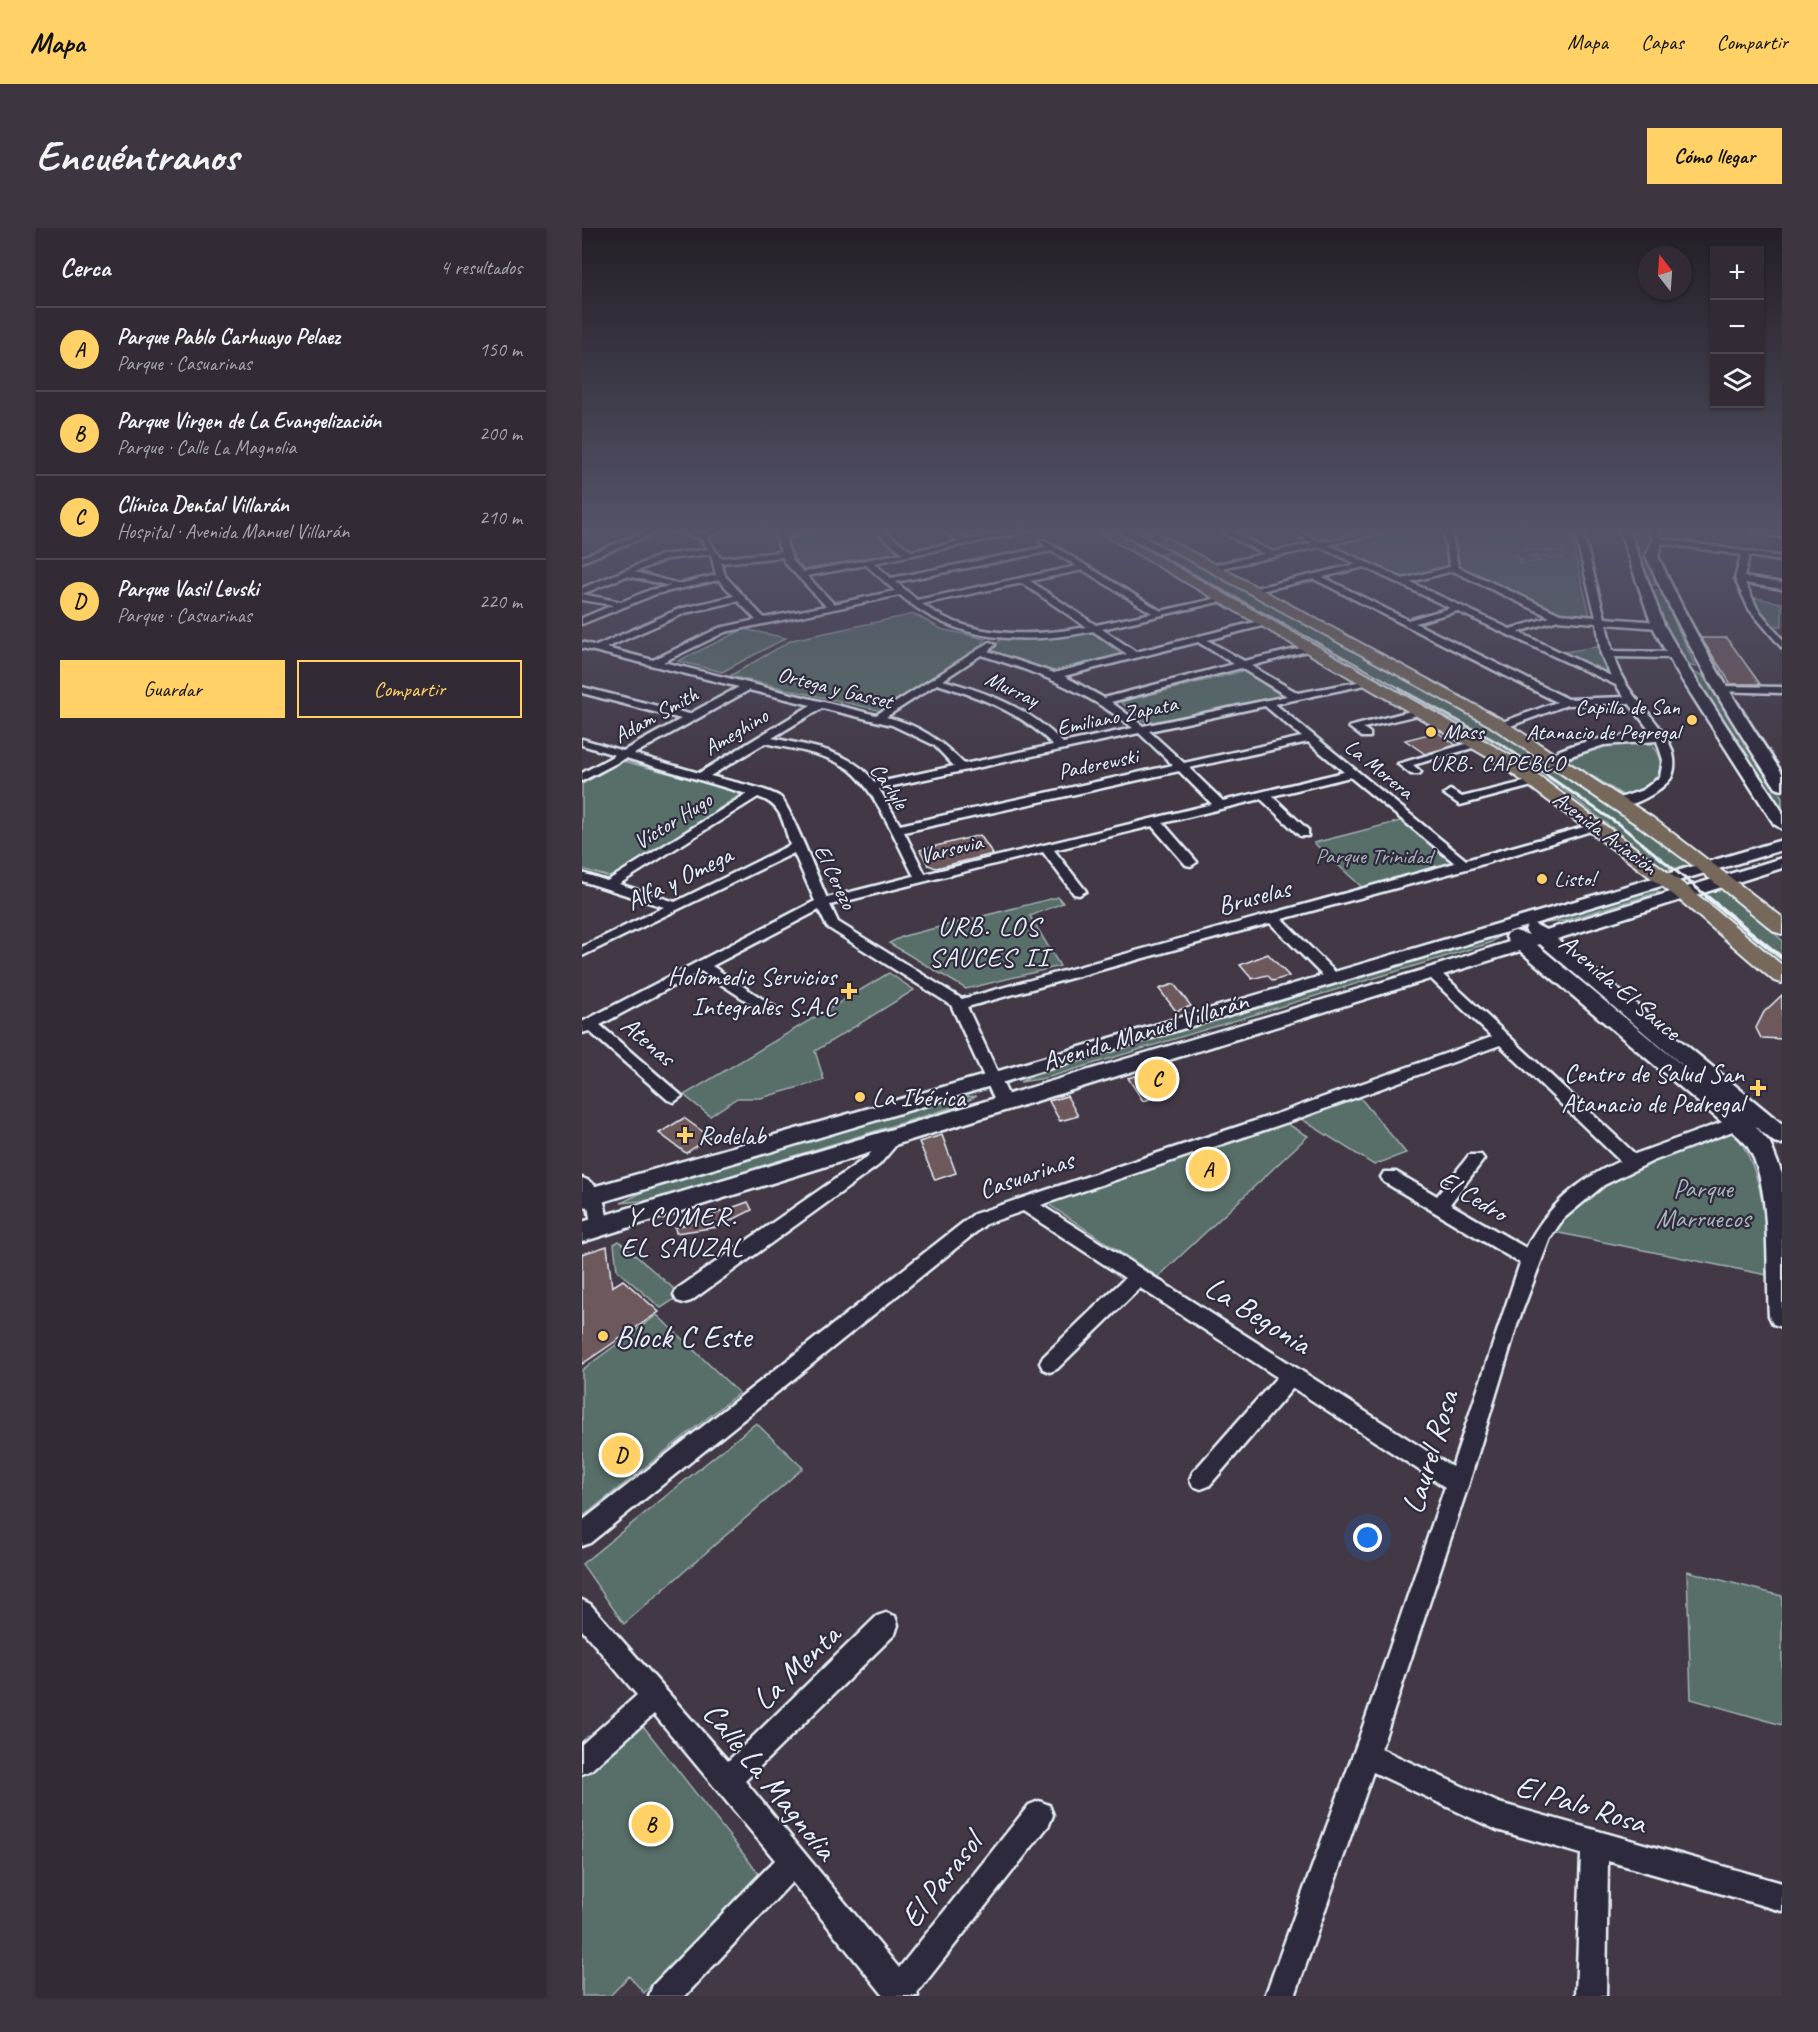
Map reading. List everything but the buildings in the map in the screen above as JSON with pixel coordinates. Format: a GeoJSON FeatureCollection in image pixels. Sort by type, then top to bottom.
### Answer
{"type":"FeatureCollection","features":[{"type":"Feature","properties":{"kind":"main road","name":"Avenida Aviación"},"geometry":{"type":"LineString","coordinates":[[1250,613],[1479,743],[1598,827],[1682,892],[1782,976]]}},
{"type":"Feature","properties":{"kind":"main road","name":"Avenida Aviación"},"geometry":{"type":"LineString","coordinates":[[1294,613],[1502,726],[1618,803],[1706,866],[1782,928]]}},
{"type":"Feature","properties":{"kind":"main road"},"geometry":{"type":"LineString","coordinates":[[1653,613],[1682,669],[1782,824]]}},
{"type":"Feature","properties":{"kind":"main road"},"geometry":{"type":"LineString","coordinates":[[1678,613],[1720,689],[1782,784]]}},
{"type":"Feature","properties":{"kind":"main road"},"geometry":{"type":"LineString","coordinates":[[1682,669],[1708,669]]}},
{"type":"Feature","properties":{"kind":"main road","name":"Avenida Manuel Villarán"},"geometry":{"type":"LineString","coordinates":[[586,1193],[993,1080],[1502,926],[1782,845]]}},
{"type":"Feature","properties":{"kind":"main road","name":"Avenida Manuel Villarán"},"geometry":{"type":"LineString","coordinates":[[591,1229],[1433,973],[1682,892],[1782,863]]}},
{"type":"Feature","properties":{"kind":"main road","name":"Avenida El Sauce"},"geometry":{"type":"LineString","coordinates":[[1523,920],[1534,941]]}},
{"type":"Feature","properties":{"kind":"main road","name":"Avenida El Sauce"},"geometry":{"type":"LineString","coordinates":[[1502,926],[1534,941],[1748,1119],[1782,1136]]}},
{"type":"Feature","properties":{"kind":"main road","name":"Avenida El Sauce"},"geometry":{"type":"LineString","coordinates":[[1748,1119],[1769,1167],[1774,1193],[1782,1316]]}},
{"type":"Feature","properties":{"kind":"street"},"geometry":{"type":"LineString","coordinates":[[582,621],[601,613]]}},
{"type":"Feature","properties":{"kind":"street"},"geometry":{"type":"LineString","coordinates":[[598,648],[679,613]]}},
{"type":"Feature","properties":{"kind":"street"},"geometry":{"type":"LineString","coordinates":[[754,613],[761,620]]}},
{"type":"Feature","properties":{"kind":"street"},"geometry":{"type":"LineString","coordinates":[[654,663],[714,633],[798,613]]}},
{"type":"Feature","properties":{"kind":"street"},"geometry":{"type":"LineString","coordinates":[[929,613],[954,626],[998,635],[1048,635],[1095,628],[1158,613]]}},
{"type":"Feature","properties":{"kind":"street"},"geometry":{"type":"LineString","coordinates":[[1072,613],[1134,655]]}},
{"type":"Feature","properties":{"kind":"street"},"geometry":{"type":"LineString","coordinates":[[1387,613],[1566,702]]}},
{"type":"Feature","properties":{"kind":"street"},"geometry":{"type":"LineString","coordinates":[[1406,622],[1441,613]]}},
{"type":"Feature","properties":{"kind":"street"},"geometry":{"type":"LineString","coordinates":[[1468,613],[1619,683]]}},
{"type":"Feature","properties":{"kind":"street"},"geometry":{"type":"LineString","coordinates":[[1548,613],[1558,617]]}},
{"type":"Feature","properties":{"kind":"street"},"geometry":{"type":"LineString","coordinates":[[1599,613],[1606,654],[1619,683],[1660,738],[1668,762],[1667,774],[1661,782],[1650,790],[1618,803]]}},
{"type":"Feature","properties":{"kind":"street"},"geometry":{"type":"LineString","coordinates":[[1756,613],[1782,645]]}},
{"type":"Feature","properties":{"kind":"street"},"geometry":{"type":"LineString","coordinates":[[1509,632],[1558,617],[1658,625]]}},
{"type":"Feature","properties":{"kind":"street"},"geometry":{"type":"LineString","coordinates":[[1053,676],[1267,622]]}},
{"type":"Feature","properties":{"kind":"street"},"geometry":{"type":"LineString","coordinates":[[878,718],[982,652],[998,635]]}},
{"type":"Feature","properties":{"kind":"street"},"geometry":{"type":"LineString","coordinates":[[1199,639],[1298,697]]}},
{"type":"Feature","properties":{"kind":"street","name":"Ortega y Gasset"},"geometry":{"type":"LineString","coordinates":[[582,645],[878,718],[925,735],[948,751],[962,768]]}},
{"type":"Feature","properties":{"kind":"street"},"geometry":{"type":"LineString","coordinates":[[1103,701],[1311,647]]}},
{"type":"Feature","properties":{"kind":"street"},"geometry":{"type":"LineString","coordinates":[[982,652],[1053,676],[1103,701],[1143,730],[1220,805]]}},
{"type":"Feature","properties":{"kind":"street"},"geometry":{"type":"LineString","coordinates":[[1606,654],[1674,655]]}},
{"type":"Feature","properties":{"kind":"street","name":"Murray"},"geometry":{"type":"LineString","coordinates":[[936,681],[1006,704],[1034,720],[1062,748]]}},
{"type":"Feature","properties":{"kind":"street","name":"Emiliano Zapata"},"geometry":{"type":"LineString","coordinates":[[871,787],[1370,681]]}},
{"type":"Feature","properties":{"kind":"street","name":"Adam Smith"},"geometry":{"type":"LineString","coordinates":[[582,778],[748,687]]}},
{"type":"Feature","properties":{"kind":"street"},"geometry":{"type":"LineString","coordinates":[[1720,689],[1782,690]]}},
{"type":"Feature","properties":{"kind":"street"},"geometry":{"type":"LineString","coordinates":[[582,690],[690,718]]}},
{"type":"Feature","properties":{"kind":"street"},"geometry":{"type":"LineString","coordinates":[[1502,726],[1566,702],[1630,700]]}},
{"type":"Feature","properties":{"kind":"street","name":"Ameghino"},"geometry":{"type":"LineString","coordinates":[[702,776],[822,703]]}},
{"type":"Feature","properties":{"kind":"street","name":"La Morera"},"geometry":{"type":"LineString","coordinates":[[1268,703],[1465,864]]}},
{"type":"Feature","properties":{"kind":"street"},"geometry":{"type":"LineString","coordinates":[[1366,735],[1354,727],[1422,711]]}},
{"type":"Feature","properties":{"kind":"street"},"geometry":{"type":"LineString","coordinates":[[1552,759],[1596,741],[1619,737],[1660,738]]}},
{"type":"Feature","properties":{"kind":"street","name":"Paderewski"},"geometry":{"type":"LineString","coordinates":[[895,830],[1311,738]]}},
{"type":"Feature","properties":{"kind":"street","name":"Carlyle"},"geometry":{"type":"LineString","coordinates":[[763,740],[847,763],[859,771],[871,787],[921,878]]}},
{"type":"Feature","properties":{"kind":"street","name":"El Cerezo"},"geometry":{"type":"LineString","coordinates":[[582,742],[759,792],[776,799],[783,807],[797,847],[832,924],[931,985],[958,1005],[1004,1103]]}},
{"type":"Feature","properties":{"kind":"street"},"geometry":{"type":"LineString","coordinates":[[1415,772],[1404,764],[1479,743]]}},
{"type":"Feature","properties":{"kind":"street","name":"Varsovia"},"geometry":{"type":"LineString","coordinates":[[586,1026],[821,903],[1352,772]]}},
{"type":"Feature","properties":{"kind":"street"},"geometry":{"type":"LineString","coordinates":[[1450,794],[1460,801],[1536,782]]}},
{"type":"Feature","properties":{"kind":"street","name":"Víctor Hugo"},"geometry":{"type":"LineString","coordinates":[[609,885],[759,792]]}},
{"type":"Feature","properties":{"kind":"street"},"geometry":{"type":"LineString","coordinates":[[1263,795],[1304,833]]}},
{"type":"Feature","properties":{"kind":"street"},"geometry":{"type":"LineString","coordinates":[[1155,821],[1191,862]]}},
{"type":"Feature","properties":{"kind":"street","name":"Bruselas"},"geometry":{"type":"LineString","coordinates":[[958,1005],[1598,827]]}},
{"type":"Feature","properties":{"kind":"street","name":"Alfa y Omega"},"geometry":{"type":"LineString","coordinates":[[582,952],[797,847]]}},
{"type":"Feature","properties":{"kind":"street"},"geometry":{"type":"LineString","coordinates":[[1046,848],[1079,891]]}},
{"type":"Feature","properties":{"kind":"street"},"geometry":{"type":"LineString","coordinates":[[582,877],[675,906]]}},
{"type":"Feature","properties":{"kind":"street"},"geometry":{"type":"LineString","coordinates":[[1272,917],[1332,977]]}},
{"type":"Feature","properties":{"kind":"street"},"geometry":{"type":"LineString","coordinates":[[701,965],[771,1010]]}},
{"type":"Feature","properties":{"kind":"street"},"geometry":{"type":"LineString","coordinates":[[1433,973],[1634,1163]]}},
{"type":"Feature","properties":{"kind":"street","name":"Atenas"},"geometry":{"type":"LineString","coordinates":[[586,1026],[674,1096]]}},
{"type":"Feature","properties":{"kind":"street","name":"Casuarinas"},"geometry":{"type":"LineString","coordinates":[[582,1535],[980,1219],[1288,1116],[1502,1039]]}},
{"type":"Feature","properties":{"kind":"street","name":"Laurel Rosa"},"geometry":{"type":"LineString","coordinates":[[1280,1996],[1368,1756],[1458,1483],[1498,1349],[1530,1260],[1556,1215],[1589,1187],[1634,1163],[1748,1119]]}},
{"type":"Feature","properties":{"kind":"street"},"geometry":{"type":"LineString","coordinates":[[684,1295],[873,1161],[888,1145],[889,1138]]}},
{"type":"Feature","properties":{"kind":"street"},"geometry":{"type":"LineString","coordinates":[[1439,1206],[1475,1159]]}},
{"type":"Feature","properties":{"kind":"street","name":"El Cedro"},"geometry":{"type":"LineString","coordinates":[[1390,1177],[1530,1260]]}},
{"type":"Feature","properties":{"kind":"street"},"geometry":{"type":"LineString","coordinates":[[586,1193],[591,1229]]}},
{"type":"Feature","properties":{"kind":"street","name":"La Begonia"},"geometry":{"type":"LineString","coordinates":[[1024,1203],[1458,1483]]}},
{"type":"Feature","properties":{"kind":"street"},"geometry":{"type":"LineString","coordinates":[[1050,1363],[1139,1277]]}},
{"type":"Feature","properties":{"kind":"street"},"geometry":{"type":"LineString","coordinates":[[1201,1479],[1292,1374]]}},
{"type":"Feature","properties":{"kind":"street","name":"Calle La Magnolia"},"geometry":{"type":"LineString","coordinates":[[582,1612],[727,1780],[901,1993]]}},
{"type":"Feature","properties":{"kind":"street","name":"La Menta"},"geometry":{"type":"LineString","coordinates":[[727,1780],[886,1625]]}},
{"type":"Feature","properties":{"kind":"street"},"geometry":{"type":"LineString","coordinates":[[582,1761],[655,1696]]}},
{"type":"Feature","properties":{"kind":"street","name":"El Palo Rosa"},"geometry":{"type":"LineString","coordinates":[[1368,1756],[1497,1816],[1595,1846],[1782,1897]]}},
{"type":"Feature","properties":{"kind":"street","name":"El Parasol"},"geometry":{"type":"LineString","coordinates":[[901,1993],[1039,1815]]}},
{"type":"Feature","properties":{"kind":"street"},"geometry":{"type":"LineString","coordinates":[[1591,1996],[1595,1846]]}},
{"type":"Feature","properties":{"kind":"street"},"geometry":{"type":"LineString","coordinates":[[664,1996],[792,1862]]}},
{"type":"Feature","properties":{"kind":"green space"},"geometry":{"type":"Polygon","coordinates":[[[1257,613],[1285,613],[1449,700],[1608,802],[1692,865],[1666,870],[1561,788],[1481,736],[1257,613]]]}},
{"type":"Feature","properties":{"kind":"green space"},"geometry":{"type":"Polygon","coordinates":[[[1560,613],[1589,613],[1590,615],[1560,613]]]}},
{"type":"Feature","properties":{"kind":"green space"},"geometry":{"type":"Polygon","coordinates":[[[1660,613],[1670,613],[1696,667],[1686,665],[1660,613]]]}},
{"type":"Feature","properties":{"kind":"green space"},"geometry":{"type":"Polygon","coordinates":[[[1760,613],[1782,613],[1782,626],[1772,626],[1760,613]]]}},
{"type":"Feature","properties":{"kind":"green space"},"geometry":{"type":"Polygon","coordinates":[[[914,614],[941,629],[986,639],[976,650],[882,711],[730,676],[792,640],[914,614]]]}},
{"type":"Feature","properties":{"kind":"green space"},"geometry":{"type":"Polygon","coordinates":[[[744,629],[786,638],[722,672],[678,661],[744,629]]]}},
{"type":"Feature","properties":{"kind":"green space"},"geometry":{"type":"Polygon","coordinates":[[[1090,631],[1122,655],[1054,672],[1018,659],[987,653],[1002,638],[1090,631]]]}},
{"type":"Feature","properties":{"kind":"green space"},"geometry":{"type":"Polygon","coordinates":[[[1601,646],[1612,678],[1558,653],[1601,646]]]}},
{"type":"Feature","properties":{"kind":"green space"},"geometry":{"type":"Polygon","coordinates":[[[1243,671],[1284,697],[1150,726],[1121,702],[1243,671]]]}},
{"type":"Feature","properties":{"kind":"green space"},"geometry":{"type":"Polygon","coordinates":[[[1690,674],[1702,675],[1782,797],[1782,820],[1690,674]]]}},
{"type":"Feature","properties":{"kind":"green space"},"geometry":{"type":"Polygon","coordinates":[[[1616,742],[1652,744],[1660,763],[1656,778],[1642,788],[1624,796],[1567,760],[1616,742]]]}},
{"type":"Feature","properties":{"kind":"green space"},"geometry":{"type":"Polygon","coordinates":[[[623,761],[743,793],[613,878],[582,869],[582,784],[623,761]]]}},
{"type":"Feature","properties":{"kind":"green space","name":"Parque Trinidad"},"geometry":{"type":"Polygon","coordinates":[[[1404,820],[1456,863],[1364,889],[1314,843],[1404,820]]]}},
{"type":"Feature","properties":{"kind":"green space"},"geometry":{"type":"Polygon","coordinates":[[[1653,888],[1659,892],[1563,921],[1546,923],[1558,917],[1653,888]]]}},
{"type":"Feature","properties":{"kind":"green space"},"geometry":{"type":"Polygon","coordinates":[[[1723,888],[1782,940],[1782,965],[1696,894],[1723,888]]]}},
{"type":"Feature","properties":{"kind":"green space"},"geometry":{"type":"Polygon","coordinates":[[[1058,897],[1063,903],[1030,916],[1060,966],[966,989],[889,943],[904,936],[1058,897]]]}},
{"type":"Feature","properties":{"kind":"green space"},"geometry":{"type":"Polygon","coordinates":[[[1499,937],[1490,943],[1046,1078],[1020,1082],[1041,1072],[1484,939],[1499,937]]]}},
{"type":"Feature","properties":{"kind":"green space"},"geometry":{"type":"Polygon","coordinates":[[[889,973],[914,990],[815,1051],[824,1080],[761,1098],[737,1098],[710,1116],[684,1095],[889,973]]]}},
{"type":"Feature","properties":{"kind":"green space"},"geometry":{"type":"Polygon","coordinates":[[[1357,1094],[1406,1153],[1374,1165],[1298,1117],[1357,1094]]]}},
{"type":"Feature","properties":{"kind":"green space"},"geometry":{"type":"Polygon","coordinates":[[[977,1096],[957,1106],[650,1200],[621,1203],[649,1189],[954,1098],[977,1096]]]}},
{"type":"Feature","properties":{"kind":"green space"},"geometry":{"type":"Polygon","coordinates":[[[1284,1122],[1308,1136],[1158,1277],[1045,1202],[1284,1122]]]}},
{"type":"Feature","properties":{"kind":"green space","name":"Parque Marruecos"},"geometry":{"type":"Polygon","coordinates":[[[1723,1132],[1735,1134],[1745,1149],[1758,1183],[1772,1276],[1554,1232],[1570,1213],[1609,1183],[1653,1160],[1723,1132]]]}},
{"type":"Feature","properties":{"kind":"green space"},"geometry":{"type":"Polygon","coordinates":[[[619,1241],[681,1295],[661,1308],[617,1270],[614,1244],[619,1241]]]}},
{"type":"Feature","properties":{"kind":"green space"},"geometry":{"type":"Polygon","coordinates":[[[657,1315],[739,1393],[582,1517],[582,1370],[657,1315]]]}},
{"type":"Feature","properties":{"kind":"green space"},"geometry":{"type":"Polygon","coordinates":[[[756,1423],[803,1468],[624,1624],[582,1564],[756,1423]]]}},
{"type":"Feature","properties":{"kind":"green space"},"geometry":{"type":"Polygon","coordinates":[[[1687,1571],[1782,1596],[1782,1725],[1691,1699],[1687,1571]]]}},
{"type":"Feature","properties":{"kind":"green space"},"geometry":{"type":"Polygon","coordinates":[[[640,1722],[759,1874],[644,1993],[629,1976],[610,1996],[582,1996],[582,1773],[640,1722]]]}},
{"type":"Feature","properties":{"kind":"railway"},"geometry":{"type":"LineString","coordinates":[[1263,613],[1403,690]]}},
{"type":"Feature","properties":{"kind":"railway"},"geometry":{"type":"LineString","coordinates":[[1400,689],[1504,746],[1621,826],[1709,898]]}},
{"type":"Feature","properties":{"kind":"railway"},"geometry":{"type":"LineString","coordinates":[[1707,897],[1782,958]]}},
{"type":"Feature","properties":{"kind":"place","name":"Capilla de San Atanacio de Pegregal"},"geometry":{"type":"Point","coordinates":[1692,720]}},
{"type":"Feature","properties":{"kind":"place","name":"Mass"},"geometry":{"type":"Point","coordinates":[1431,732]}},
{"type":"Feature","properties":{"kind":"place","name":"Listo!"},"geometry":{"type":"Point","coordinates":[1542,879]}},
{"type":"Feature","properties":{"kind":"place","name":"Holomedic Servicios Integrales S.A.C"},"geometry":{"type":"Point","coordinates":[849,991]}},
{"type":"Feature","properties":{"kind":"place","name":"Clínica Dental Villarán"},"geometry":{"type":"Point","coordinates":[1157,1079]}},
{"type":"Feature","properties":{"kind":"place","name":"Centro de Salud San Atanacio de Pedregal"},"geometry":{"type":"Point","coordinates":[1758,1088]}},
{"type":"Feature","properties":{"kind":"place","name":"La Ibérica"},"geometry":{"type":"Point","coordinates":[860,1097]}},
{"type":"Feature","properties":{"kind":"place","name":"Rodelab"},"geometry":{"type":"Point","coordinates":[685,1135]}},
{"type":"Feature","properties":{"kind":"place","name":"Parque Pablo Carhuayo Pelaez"},"geometry":{"type":"Point","coordinates":[1208,1169]}},
{"type":"Feature","properties":{"kind":"place","name":"Block C Este"},"geometry":{"type":"Point","coordinates":[603,1336]}},
{"type":"Feature","properties":{"kind":"place","name":"Parque Vasil Levski"},"geometry":{"type":"Point","coordinates":[621,1455]}},
{"type":"Feature","properties":{"kind":"place","name":"Parque Virgen de La Evangelización"},"geometry":{"type":"Point","coordinates":[651,1824]}},
{"type":"Feature","properties":{"kind":"district","name":"URB. CAPEBCO"},"geometry":{"type":"Point","coordinates":[1498,763]}},
{"type":"Feature","properties":{"kind":"district","name":"URB. LOS SAUCES II"},"geometry":{"type":"Point","coordinates":[989,942]}},
{"type":"Feature","properties":{"kind":"district","name":"Y COMER. EL SAUZAL"},"geometry":{"type":"Point","coordinates":[682,1232]}}]}
